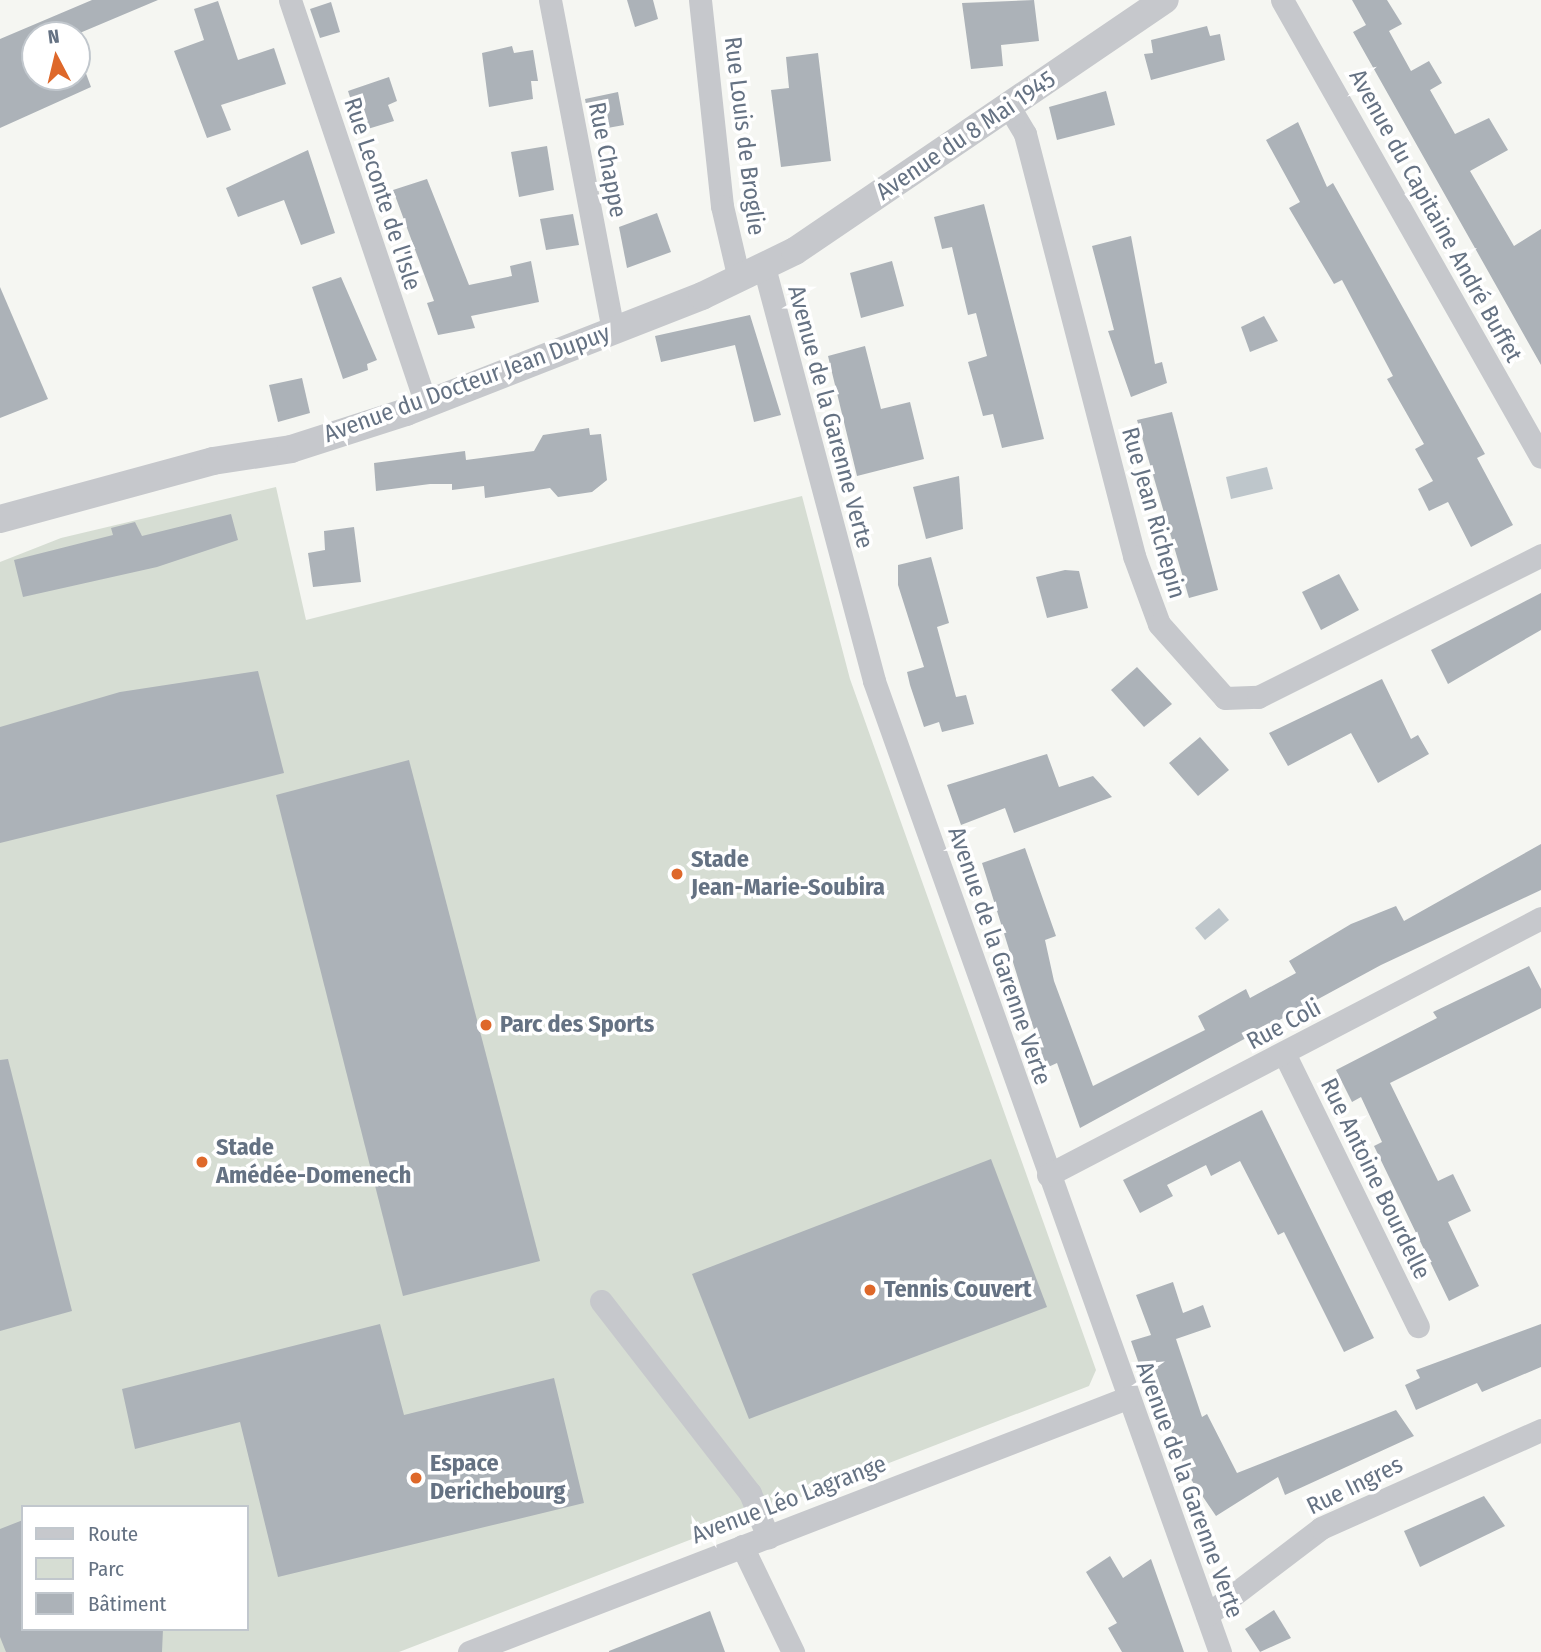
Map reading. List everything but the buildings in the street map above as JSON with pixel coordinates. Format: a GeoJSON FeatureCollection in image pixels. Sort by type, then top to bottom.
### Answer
{"type":"FeatureCollection","features":[{"type":"Feature","properties":{"kind":"street","name":"Rue Leconte de l'Isle"},"geometry":{"type":"LineString","coordinates":[[290,0],[426,405]]}},
{"type":"Feature","properties":{"kind":"street","name":"Rue Chappe"},"geometry":{"type":"LineString","coordinates":[[550,0],[613,330]]}},
{"type":"Feature","properties":{"kind":"street","name":"Rue Louis de Broglie"},"geometry":{"type":"LineString","coordinates":[[700,0],[722,206],[738,279]]}},
{"type":"Feature","properties":{"kind":"street","name":"Avenue du 8 Mai 1945"},"geometry":{"type":"LineString","coordinates":[[764,267],[1009,107],[1165,0]]}},
{"type":"Feature","properties":{"kind":"street","name":"Avenue du Capitaine André Buffet"},"geometry":{"type":"LineString","coordinates":[[1282,0],[1541,457]]}},
{"type":"Feature","properties":{"kind":"street","name":"Rue Jean Richepin"},"geometry":{"type":"LineString","coordinates":[[1009,107],[1025,134],[1134,556],[1160,624],[1225,698],[1258,697],[1541,555]]}},
{"type":"Feature","properties":{"kind":"street","name":"Avenue du Docteur Jean Dupuy"},"geometry":{"type":"LineString","coordinates":[[0,519],[213,461],[291,449],[426,405],[764,267]]}},
{"type":"Feature","properties":{"kind":"street","name":"Avenue de la Garenne Verte"},"geometry":{"type":"LineString","coordinates":[[764,267],[874,681],[1127,1398],[1220,1652]]}},
{"type":"Feature","properties":{"kind":"street","name":"Rue Coli"},"geometry":{"type":"LineString","coordinates":[[1048,1175],[1285,1055],[1541,918]]}},
{"type":"Feature","properties":{"kind":"street","name":"Rue Antoine Bourdelle"},"geometry":{"type":"LineString","coordinates":[[1285,1055],[1418,1326]]}},
{"type":"Feature","properties":{"kind":"street"},"geometry":{"type":"LineString","coordinates":[[601,1301],[750,1493],[768,1537]]}},
{"type":"Feature","properties":{"kind":"street","name":"Avenue Léo Lagrange"},"geometry":{"type":"LineString","coordinates":[[469,1652],[1127,1398]]}},
{"type":"Feature","properties":{"kind":"street","name":"Rue Ingres"},"geometry":{"type":"LineString","coordinates":[[1207,1615],[1321,1528],[1541,1430]]}},
{"type":"Feature","properties":{"kind":"street"},"geometry":{"type":"LineString","coordinates":[[742,1546],[793,1652]]}},
{"type":"Feature","properties":{"kind":"green space","name":"Parc des Sports"},"geometry":{"type":"Polygon","coordinates":[[[276,487],[306,620],[802,496],[850,679],[1096,1370],[1089,1386],[399,1652],[0,1652],[0,562],[61,538],[276,487]]]}},
{"type":"Feature","properties":{"kind":"shaded area"},"geometry":{"type":"Polygon","coordinates":[[[1267,467],[1273,489],[1231,499],[1226,477],[1267,467]]]}},
{"type":"Feature","properties":{"kind":"shaded area"},"geometry":{"type":"Polygon","coordinates":[[[1219,908],[1229,920],[1205,940],[1195,928],[1219,908]]]}},
{"type":"Feature","properties":{"kind":"place","name":"Stade Jean-Marie-Soubira"},"geometry":{"type":"Point","coordinates":[677,874]}},
{"type":"Feature","properties":{"kind":"place","name":"Parc des Sports"},"geometry":{"type":"Point","coordinates":[486,1025]}},
{"type":"Feature","properties":{"kind":"place","name":"Stade Amédée-Domenech"},"geometry":{"type":"Point","coordinates":[202,1162]}},
{"type":"Feature","properties":{"kind":"place","name":"Tennis Couvert"},"geometry":{"type":"Point","coordinates":[870,1290]}},
{"type":"Feature","properties":{"kind":"place","name":"Espace Derichebourg"},"geometry":{"type":"Point","coordinates":[416,1478]}}]}
